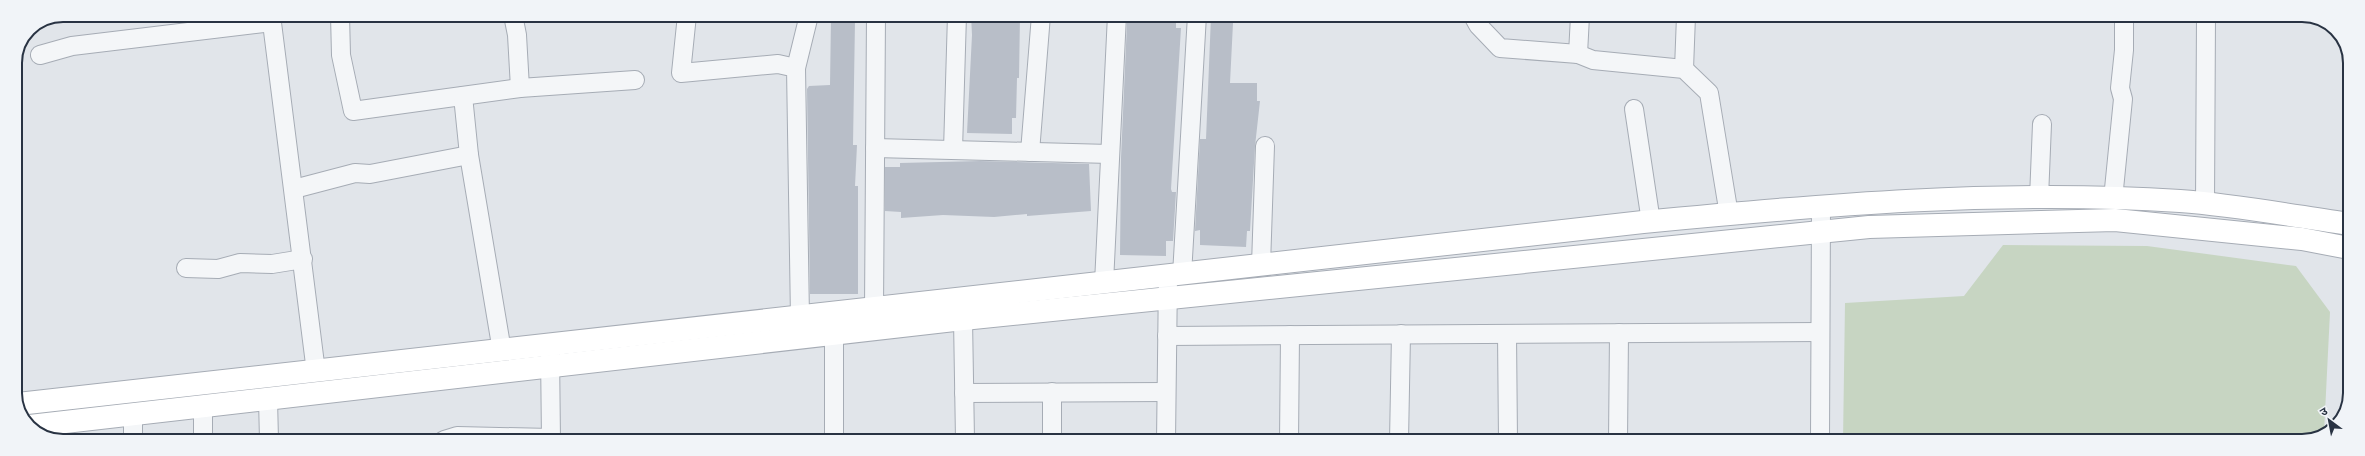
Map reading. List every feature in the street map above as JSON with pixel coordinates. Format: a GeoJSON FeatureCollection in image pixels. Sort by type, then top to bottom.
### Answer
{"type":"FeatureCollection","features":[{"type":"Feature","properties":{"kind":"street"},"geometry":{"type":"LineString","coordinates":[[40,55],[72,46],[249,22]]}},
{"type":"Feature","properties":{"kind":"street"},"geometry":{"type":"LineString","coordinates":[[271,22],[303,258],[316,372]]}},
{"type":"Feature","properties":{"kind":"street"},"geometry":{"type":"LineString","coordinates":[[340,22],[341,55],[353,111],[520,88],[635,80]]}},
{"type":"Feature","properties":{"kind":"street"},"geometry":{"type":"LineString","coordinates":[[514,22],[517,35],[520,88]]}},
{"type":"Feature","properties":{"kind":"street"},"geometry":{"type":"LineString","coordinates":[[686,22],[681,72],[778,64],[796,68]]}},
{"type":"Feature","properties":{"kind":"street"},"geometry":{"type":"LineString","coordinates":[[800,318],[796,68],[807,22]]}},
{"type":"Feature","properties":{"kind":"street"},"geometry":{"type":"LineString","coordinates":[[874,309],[876,22]]}},
{"type":"Feature","properties":{"kind":"street"},"geometry":{"type":"LineString","coordinates":[[953,150],[957,22]]}},
{"type":"Feature","properties":{"kind":"street"},"geometry":{"type":"LineString","coordinates":[[1030,152],[1040,22]]}},
{"type":"Feature","properties":{"kind":"street"},"geometry":{"type":"LineString","coordinates":[[1104,283],[1117,22]]}},
{"type":"Feature","properties":{"kind":"street"},"geometry":{"type":"LineString","coordinates":[[1166,434],[1167,298],[1175,275],[1196,22]]}},
{"type":"Feature","properties":{"kind":"street"},"geometry":{"type":"LineString","coordinates":[[1476,22],[1500,48],[1578,54],[1593,60],[1684,69],[1709,93],[1729,215]]}},
{"type":"Feature","properties":{"kind":"street"},"geometry":{"type":"LineString","coordinates":[[1578,54],[1580,22]]}},
{"type":"Feature","properties":{"kind":"street"},"geometry":{"type":"LineString","coordinates":[[1684,69],[1686,22]]}},
{"type":"Feature","properties":{"kind":"street"},"geometry":{"type":"LineString","coordinates":[[2113,199],[2123,99],[2120,88],[2124,50],[2124,22]]}},
{"type":"Feature","properties":{"kind":"street"},"geometry":{"type":"LineString","coordinates":[[2205,204],[2206,22]]}},
{"type":"Feature","properties":{"kind":"street"},"geometry":{"type":"LineString","coordinates":[[464,96],[469,155],[502,351]]}},
{"type":"Feature","properties":{"kind":"street"},"geometry":{"type":"LineString","coordinates":[[1634,110],[1651,222]]}},
{"type":"Feature","properties":{"kind":"street"},"geometry":{"type":"LineString","coordinates":[[2039,198],[2042,124]]}},
{"type":"Feature","properties":{"kind":"street"},"geometry":{"type":"LineString","coordinates":[[1261,265],[1265,146]]}},
{"type":"Feature","properties":{"kind":"street"},"geometry":{"type":"LineString","coordinates":[[875,148],[1110,154]]}},
{"type":"Feature","properties":{"kind":"street"},"geometry":{"type":"LineString","coordinates":[[294,189],[355,173],[370,174],[469,155]]}},
{"type":"Feature","properties":{"kind":"street"},"geometry":{"type":"LineString","coordinates":[[38,425],[268,399],[800,318],[834,324],[874,309],[1651,222],[1729,215],[1903,201],[2039,198],[2181,201],[2343,223]]}},
{"type":"Feature","properties":{"kind":"street"},"geometry":{"type":"LineString","coordinates":[[1820,434],[1821,208]]}},
{"type":"Feature","properties":{"kind":"street"},"geometry":{"type":"LineString","coordinates":[[23,403],[502,351],[550,356],[834,324],[963,319],[1869,227],[2114,220],[2302,239],[2343,247]]}},
{"type":"Feature","properties":{"kind":"street"},"geometry":{"type":"LineString","coordinates":[[186,268],[218,269],[240,263],[272,264],[303,258]]}},
{"type":"Feature","properties":{"kind":"street"},"geometry":{"type":"LineString","coordinates":[[963,319],[965,434]]}},
{"type":"Feature","properties":{"kind":"street"},"geometry":{"type":"LineString","coordinates":[[834,324],[834,434]]}},
{"type":"Feature","properties":{"kind":"street"},"geometry":{"type":"LineString","coordinates":[[1167,336],[1820,332]]}},
{"type":"Feature","properties":{"kind":"street"},"geometry":{"type":"LineString","coordinates":[[1618,434],[1619,333]]}},
{"type":"Feature","properties":{"kind":"street"},"geometry":{"type":"LineString","coordinates":[[1399,434],[1401,334]]}},
{"type":"Feature","properties":{"kind":"street"},"geometry":{"type":"LineString","coordinates":[[1507,334],[1508,434]]}},
{"type":"Feature","properties":{"kind":"street"},"geometry":{"type":"LineString","coordinates":[[1290,335],[1290,434]]}},
{"type":"Feature","properties":{"kind":"street"},"geometry":{"type":"LineString","coordinates":[[550,356],[551,434]]}},
{"type":"Feature","properties":{"kind":"street"},"geometry":{"type":"LineString","coordinates":[[1052,392],[1052,434]]}},
{"type":"Feature","properties":{"kind":"street"},"geometry":{"type":"LineString","coordinates":[[964,393],[1166,392]]}},
{"type":"Feature","properties":{"kind":"street"},"geometry":{"type":"LineString","coordinates":[[268,399],[269,434]]}},
{"type":"Feature","properties":{"kind":"street"},"geometry":{"type":"LineString","coordinates":[[203,406],[203,434]]}},
{"type":"Feature","properties":{"kind":"street"},"geometry":{"type":"LineString","coordinates":[[133,415],[133,434]]}},
{"type":"Feature","properties":{"kind":"green space"},"geometry":{"type":"Polygon","coordinates":[[[2003,245],[2147,246],[2296,266],[2330,312],[2324,427],[2315,432],[2302,434],[1843,434],[1845,303],[1964,296],[2003,245]]]}},
{"type":"Feature","properties":{"kind":"building"},"geometry":{"type":"Polygon","coordinates":[[[831,22],[855,22],[853,145],[857,145],[855,186],[858,186],[858,294],[810,294],[807,89],[809,86],[830,85],[831,22]]]}},
{"type":"Feature","properties":{"kind":"building"},"geometry":{"type":"Polygon","coordinates":[[[971,22],[1020,22],[1019,78],[1017,78],[1016,118],[1012,118],[1012,134],[967,133],[971,22]]]}},
{"type":"Feature","properties":{"kind":"building"},"geometry":{"type":"Polygon","coordinates":[[[1176,22],[1176,28],[1181,28],[1171,189],[1172,192],[1176,192],[1173,241],[1166,241],[1166,256],[1120,255],[1121,158],[1127,23],[1176,22]]]}},
{"type":"Feature","properties":{"kind":"building"},"geometry":{"type":"Polygon","coordinates":[[[1211,22],[1233,23],[1230,83],[1257,83],[1257,101],[1260,101],[1255,146],[1250,231],[1247,231],[1246,247],[1200,245],[1200,230],[1195,231],[1200,139],[1206,139],[1211,22]]]}},
{"type":"Feature","properties":{"kind":"building"},"geometry":{"type":"Polygon","coordinates":[[[980,161],[1089,164],[1091,211],[1027,216],[1027,214],[994,217],[943,215],[901,218],[901,212],[885,211],[885,167],[900,167],[900,163],[980,161]]]}}]}
